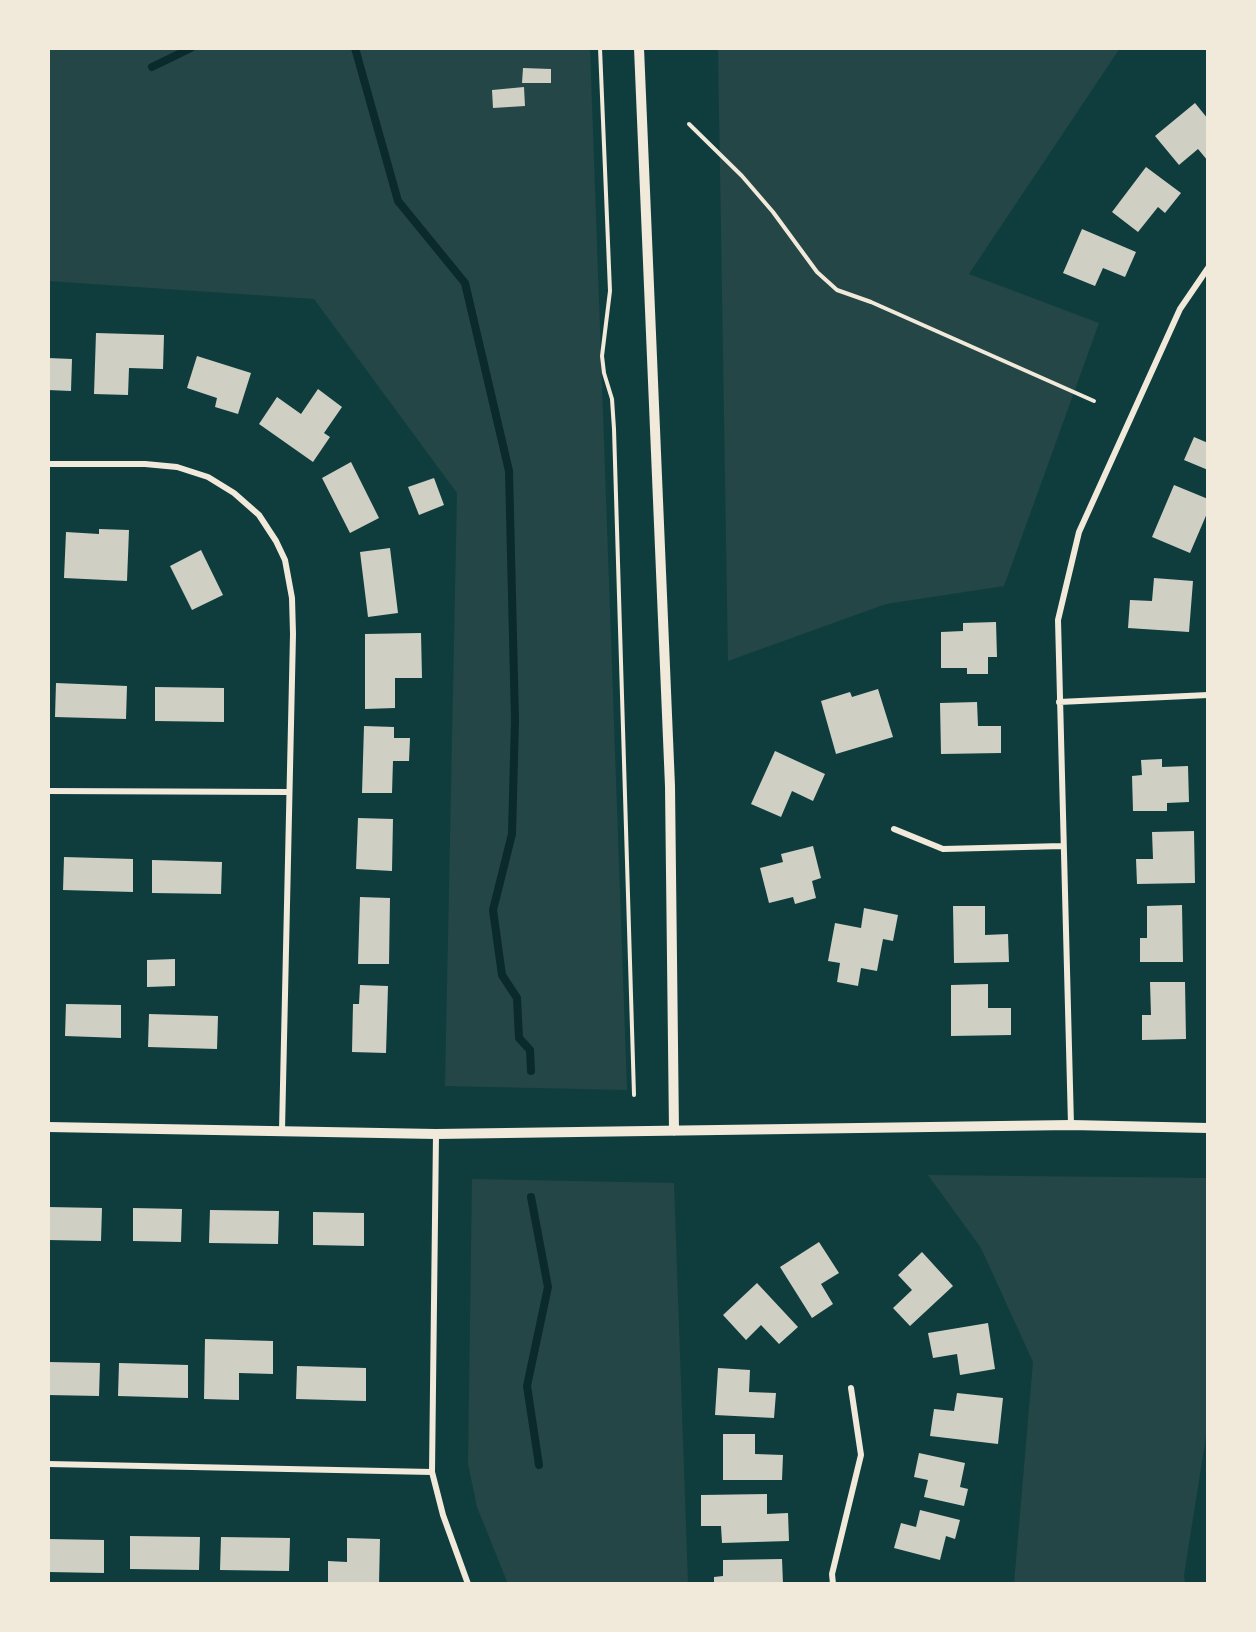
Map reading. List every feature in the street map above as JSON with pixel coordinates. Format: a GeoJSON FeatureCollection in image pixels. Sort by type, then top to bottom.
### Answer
{"type":"FeatureCollection","features":[{"type":"Feature","properties":{"kind":"street"},"geometry":{"type":"LineString","coordinates":[[639,48],[670,786],[674,1131]]}},
{"type":"Feature","properties":{"kind":"street"},"geometry":{"type":"LineString","coordinates":[[1071,1125],[1058,620],[1079,532],[1180,309],[1208,268]]}},
{"type":"Feature","properties":{"kind":"street"},"geometry":{"type":"LineString","coordinates":[[48,464],[145,464],[177,467],[208,477],[234,493],[259,515],[285,560],[290,579],[293,634],[282,1130]]}},
{"type":"Feature","properties":{"kind":"street"},"geometry":{"type":"LineString","coordinates":[[1059,702],[1208,695]]}},
{"type":"Feature","properties":{"kind":"street"},"geometry":{"type":"LineString","coordinates":[[48,791],[289,792]]}},
{"type":"Feature","properties":{"kind":"street"},"geometry":{"type":"LineString","coordinates":[[894,829],[943,849],[1064,846]]}},
{"type":"Feature","properties":{"kind":"street"},"geometry":{"type":"LineString","coordinates":[[48,1127],[436,1134],[1071,1125],[1208,1128]]}},
{"type":"Feature","properties":{"kind":"street"},"geometry":{"type":"LineString","coordinates":[[436,1134],[432,1472],[443,1515],[468,1584]]}},
{"type":"Feature","properties":{"kind":"street"},"geometry":{"type":"LineString","coordinates":[[833,1584],[832,1574],[861,1455],[851,1388]]}},
{"type":"Feature","properties":{"kind":"street"},"geometry":{"type":"LineString","coordinates":[[48,1464],[432,1472]]}},
{"type":"Feature","properties":{"kind":"path"},"geometry":{"type":"LineString","coordinates":[[600,48],[610,291],[602,356],[604,374],[612,399],[614,429],[634,1095]]}},
{"type":"Feature","properties":{"kind":"path"},"geometry":{"type":"LineString","coordinates":[[689,124],[742,176],[773,212],[817,272],[837,290],[871,302],[1094,401]]}},
{"type":"Feature","properties":{"kind":"shaded area"},"geometry":{"type":"Polygon","coordinates":[[[48,48],[590,48],[627,1090],[445,1086],[457,493],[314,299],[48,281],[48,48]]]}},
{"type":"Feature","properties":{"kind":"shaded area"},"geometry":{"type":"Polygon","coordinates":[[[718,48],[1120,48],[969,274],[1099,323],[1004,586],[886,604],[728,661],[718,48]]]}},
{"type":"Feature","properties":{"kind":"shaded area"},"geometry":{"type":"Polygon","coordinates":[[[928,1175],[1208,1178],[1208,1424],[1184,1575],[1185,1584],[1014,1584],[1033,1362],[981,1248],[928,1175]]]}},
{"type":"Feature","properties":{"kind":"shaded area"},"geometry":{"type":"Polygon","coordinates":[[[472,1179],[674,1183],[688,1584],[508,1584],[477,1507],[468,1464],[472,1179]]]}},
{"type":"Feature","properties":{"kind":"building"},"geometry":{"type":"Polygon","coordinates":[[[523,68],[551,69],[551,83],[522,83],[523,68]]]}},
{"type":"Feature","properties":{"kind":"building"},"geometry":{"type":"Polygon","coordinates":[[[524,87],[525,106],[493,108],[492,90],[524,87]]]}},
{"type":"Feature","properties":{"kind":"building"},"geometry":{"type":"Polygon","coordinates":[[[1195,103],[1208,119],[1208,161],[1198,149],[1179,165],[1155,136],[1195,103]]]}},
{"type":"Feature","properties":{"kind":"building"},"geometry":{"type":"Polygon","coordinates":[[[1146,167],[1181,193],[1165,213],[1158,207],[1138,232],[1112,212],[1146,167]]]}},
{"type":"Feature","properties":{"kind":"building"},"geometry":{"type":"Polygon","coordinates":[[[1082,229],[1136,252],[1125,277],[1103,268],[1095,286],[1063,273],[1082,229]]]}},
{"type":"Feature","properties":{"kind":"building"},"geometry":{"type":"Polygon","coordinates":[[[96,333],[164,335],[163,369],[129,368],[128,395],[94,394],[96,333]]]}},
{"type":"Feature","properties":{"kind":"building"},"geometry":{"type":"Polygon","coordinates":[[[197,356],[251,373],[238,414],[215,407],[217,398],[187,388],[197,356]]]}},
{"type":"Feature","properties":{"kind":"building"},"geometry":{"type":"Polygon","coordinates":[[[48,358],[72,359],[71,391],[48,390],[48,358]]]}},
{"type":"Feature","properties":{"kind":"building"},"geometry":{"type":"Polygon","coordinates":[[[318,389],[342,407],[324,433],[330,437],[313,462],[259,424],[277,397],[301,414],[318,389]]]}},
{"type":"Feature","properties":{"kind":"building"},"geometry":{"type":"Polygon","coordinates":[[[1194,437],[1208,443],[1208,470],[1184,460],[1194,437]]]}},
{"type":"Feature","properties":{"kind":"building"},"geometry":{"type":"Polygon","coordinates":[[[351,462],[379,518],[350,533],[322,478],[351,462]]]}},
{"type":"Feature","properties":{"kind":"building"},"geometry":{"type":"Polygon","coordinates":[[[434,478],[444,505],[419,515],[408,487],[434,478]]]}},
{"type":"Feature","properties":{"kind":"building"},"geometry":{"type":"Polygon","coordinates":[[[1174,485],[1208,499],[1208,511],[1190,553],[1152,537],[1174,485]]]}},
{"type":"Feature","properties":{"kind":"building"},"geometry":{"type":"Polygon","coordinates":[[[99,529],[129,530],[127,581],[64,578],[66,532],[99,534],[99,529]]]}},
{"type":"Feature","properties":{"kind":"building"},"geometry":{"type":"Polygon","coordinates":[[[390,548],[398,613],[368,617],[360,552],[390,548]]]}},
{"type":"Feature","properties":{"kind":"building"},"geometry":{"type":"Polygon","coordinates":[[[201,550],[223,595],[192,610],[170,566],[201,550]]]}},
{"type":"Feature","properties":{"kind":"building"},"geometry":{"type":"Polygon","coordinates":[[[1154,578],[1193,581],[1189,632],[1128,628],[1130,600],[1152,601],[1154,578]]]}},
{"type":"Feature","properties":{"kind":"building"},"geometry":{"type":"Polygon","coordinates":[[[996,622],[997,657],[988,657],[988,674],[967,674],[967,668],[941,668],[941,632],[963,631],[963,623],[996,622]]]}},
{"type":"Feature","properties":{"kind":"building"},"geometry":{"type":"Polygon","coordinates":[[[421,633],[422,678],[395,678],[395,708],[365,709],[365,634],[421,633]]]}},
{"type":"Feature","properties":{"kind":"building"},"geometry":{"type":"Polygon","coordinates":[[[56,683],[127,686],[126,719],[55,717],[56,683]]]}},
{"type":"Feature","properties":{"kind":"building"},"geometry":{"type":"Polygon","coordinates":[[[155,687],[224,688],[224,722],[155,721],[155,687]]]}},
{"type":"Feature","properties":{"kind":"building"},"geometry":{"type":"Polygon","coordinates":[[[878,689],[893,737],[836,754],[821,701],[850,692],[852,697],[878,689]]]}},
{"type":"Feature","properties":{"kind":"building"},"geometry":{"type":"Polygon","coordinates":[[[977,702],[978,726],[1001,726],[1001,753],[941,754],[940,703],[977,702]]]}},
{"type":"Feature","properties":{"kind":"building"},"geometry":{"type":"Polygon","coordinates":[[[364,726],[394,727],[394,738],[410,738],[409,761],[393,761],[392,793],[362,793],[364,726]]]}},
{"type":"Feature","properties":{"kind":"building"},"geometry":{"type":"Polygon","coordinates":[[[775,751],[825,774],[813,801],[792,791],[781,817],[751,804],[775,751]]]}},
{"type":"Feature","properties":{"kind":"building"},"geometry":{"type":"Polygon","coordinates":[[[1162,759],[1162,767],[1188,766],[1189,802],[1167,803],[1167,811],[1133,811],[1132,776],[1142,775],[1141,760],[1162,759]]]}},
{"type":"Feature","properties":{"kind":"building"},"geometry":{"type":"Polygon","coordinates":[[[358,818],[393,819],[392,871],[356,869],[358,818]]]}},
{"type":"Feature","properties":{"kind":"building"},"geometry":{"type":"Polygon","coordinates":[[[1194,831],[1195,883],[1137,884],[1136,859],[1153,859],[1152,832],[1194,831]]]}},
{"type":"Feature","properties":{"kind":"building"},"geometry":{"type":"Polygon","coordinates":[[[813,846],[821,878],[812,881],[816,898],[795,904],[793,897],[769,903],[760,868],[783,862],[781,854],[813,846]]]}},
{"type":"Feature","properties":{"kind":"building"},"geometry":{"type":"Polygon","coordinates":[[[64,857],[133,859],[133,892],[63,890],[64,857]]]}},
{"type":"Feature","properties":{"kind":"building"},"geometry":{"type":"Polygon","coordinates":[[[152,860],[222,862],[221,894],[152,893],[152,860]]]}},
{"type":"Feature","properties":{"kind":"building"},"geometry":{"type":"Polygon","coordinates":[[[360,897],[390,898],[389,964],[358,964],[360,897]]]}},
{"type":"Feature","properties":{"kind":"building"},"geometry":{"type":"Polygon","coordinates":[[[1182,905],[1183,962],[1140,962],[1140,938],[1147,938],[1147,906],[1182,905]]]}},
{"type":"Feature","properties":{"kind":"building"},"geometry":{"type":"Polygon","coordinates":[[[953,906],[985,906],[985,935],[1008,934],[1009,962],[954,963],[953,906]]]}},
{"type":"Feature","properties":{"kind":"building"},"geometry":{"type":"Polygon","coordinates":[[[864,908],[898,915],[893,941],[883,939],[877,971],[861,968],[858,986],[837,982],[840,963],[828,961],[835,923],[861,928],[864,908]]]}},
{"type":"Feature","properties":{"kind":"building"},"geometry":{"type":"Polygon","coordinates":[[[175,959],[175,986],[147,987],[147,960],[175,959]]]}},
{"type":"Feature","properties":{"kind":"building"},"geometry":{"type":"Polygon","coordinates":[[[1150,982],[1185,982],[1186,1039],[1142,1040],[1142,1015],[1151,1015],[1150,982]]]}},
{"type":"Feature","properties":{"kind":"building"},"geometry":{"type":"Polygon","coordinates":[[[988,984],[988,1008],[1011,1008],[1011,1035],[951,1036],[951,985],[988,984]]]}},
{"type":"Feature","properties":{"kind":"building"},"geometry":{"type":"Polygon","coordinates":[[[360,985],[388,986],[386,1053],[352,1052],[353,1004],[359,1004],[360,985]]]}},
{"type":"Feature","properties":{"kind":"building"},"geometry":{"type":"Polygon","coordinates":[[[66,1004],[121,1005],[121,1038],[65,1036],[66,1004]]]}},
{"type":"Feature","properties":{"kind":"building"},"geometry":{"type":"Polygon","coordinates":[[[149,1014],[218,1016],[217,1049],[148,1047],[149,1014]]]}},
{"type":"Feature","properties":{"kind":"building"},"geometry":{"type":"Polygon","coordinates":[[[48,1207],[102,1208],[101,1241],[48,1240],[48,1207]]]}},
{"type":"Feature","properties":{"kind":"building"},"geometry":{"type":"Polygon","coordinates":[[[133,1208],[182,1209],[181,1242],[133,1241],[133,1208]]]}},
{"type":"Feature","properties":{"kind":"building"},"geometry":{"type":"Polygon","coordinates":[[[210,1210],[279,1211],[278,1244],[209,1243],[210,1210]]]}},
{"type":"Feature","properties":{"kind":"building"},"geometry":{"type":"Polygon","coordinates":[[[313,1212],[364,1213],[364,1246],[313,1245],[313,1212]]]}},
{"type":"Feature","properties":{"kind":"building"},"geometry":{"type":"Polygon","coordinates":[[[819,1242],[839,1273],[821,1284],[833,1304],[812,1318],[780,1267],[819,1242]]]}},
{"type":"Feature","properties":{"kind":"building"},"geometry":{"type":"Polygon","coordinates":[[[922,1252],[953,1286],[910,1326],[893,1308],[912,1290],[898,1275],[922,1252]]]}},
{"type":"Feature","properties":{"kind":"building"},"geometry":{"type":"Polygon","coordinates":[[[757,1283],[798,1327],[779,1344],[761,1325],[746,1340],[723,1315],[757,1283]]]}},
{"type":"Feature","properties":{"kind":"building"},"geometry":{"type":"Polygon","coordinates":[[[988,1323],[995,1369],[960,1375],[957,1354],[933,1358],[928,1333],[988,1323]]]}},
{"type":"Feature","properties":{"kind":"building"},"geometry":{"type":"Polygon","coordinates":[[[205,1339],[273,1341],[273,1374],[239,1373],[239,1400],[204,1399],[205,1339]]]}},
{"type":"Feature","properties":{"kind":"building"},"geometry":{"type":"Polygon","coordinates":[[[48,1362],[100,1363],[99,1396],[48,1395],[48,1362]]]}},
{"type":"Feature","properties":{"kind":"building"},"geometry":{"type":"Polygon","coordinates":[[[119,1363],[188,1365],[188,1398],[118,1396],[119,1363]]]}},
{"type":"Feature","properties":{"kind":"building"},"geometry":{"type":"Polygon","coordinates":[[[297,1366],[366,1368],[366,1401],[296,1399],[297,1366]]]}},
{"type":"Feature","properties":{"kind":"building"},"geometry":{"type":"Polygon","coordinates":[[[718,1368],[750,1370],[749,1392],[776,1393],[774,1418],[715,1415],[718,1368]]]}},
{"type":"Feature","properties":{"kind":"building"},"geometry":{"type":"Polygon","coordinates":[[[957,1393],[1003,1398],[998,1444],[930,1436],[934,1409],[954,1411],[957,1393]]]}},
{"type":"Feature","properties":{"kind":"building"},"geometry":{"type":"Polygon","coordinates":[[[723,1434],[755,1434],[755,1454],[783,1455],[782,1480],[723,1480],[723,1434]]]}},
{"type":"Feature","properties":{"kind":"building"},"geometry":{"type":"Polygon","coordinates":[[[919,1453],[965,1463],[960,1487],[968,1489],[964,1506],[924,1497],[928,1480],[914,1477],[919,1453]]]}},
{"type":"Feature","properties":{"kind":"building"},"geometry":{"type":"Polygon","coordinates":[[[767,1494],[767,1514],[788,1513],[789,1541],[722,1543],[721,1526],[701,1526],[701,1495],[767,1494]]]}},
{"type":"Feature","properties":{"kind":"building"},"geometry":{"type":"Polygon","coordinates":[[[920,1510],[960,1520],[955,1539],[946,1536],[940,1560],[894,1548],[901,1523],[916,1527],[920,1510]]]}},
{"type":"Feature","properties":{"kind":"building"},"geometry":{"type":"Polygon","coordinates":[[[130,1536],[200,1537],[199,1570],[130,1569],[130,1536]]]}},
{"type":"Feature","properties":{"kind":"building"},"geometry":{"type":"Polygon","coordinates":[[[221,1537],[290,1538],[289,1571],[220,1570],[221,1537]]]}},
{"type":"Feature","properties":{"kind":"building"},"geometry":{"type":"Polygon","coordinates":[[[347,1538],[380,1539],[379,1584],[328,1584],[328,1561],[347,1562],[347,1538]]]}},
{"type":"Feature","properties":{"kind":"building"},"geometry":{"type":"Polygon","coordinates":[[[48,1539],[104,1540],[104,1573],[48,1572],[48,1539]]]}},
{"type":"Feature","properties":{"kind":"building"},"geometry":{"type":"Polygon","coordinates":[[[782,1559],[783,1584],[714,1584],[714,1577],[723,1576],[723,1560],[782,1559]]]}},
{"type":"Feature","properties":{"kind":"waterway"},"geometry":{"type":"LineString","coordinates":[[152,67],[191,48]]}},
{"type":"Feature","properties":{"kind":"waterway"},"geometry":{"type":"LineString","coordinates":[[355,48],[398,201],[465,283],[509,471],[515,720],[512,834],[493,910],[502,975],[517,998],[519,1038],[530,1050],[531,1071]]}},
{"type":"Feature","properties":{"kind":"waterway"},"geometry":{"type":"LineString","coordinates":[[531,1197],[548,1287],[527,1386],[539,1465]]}}]}
